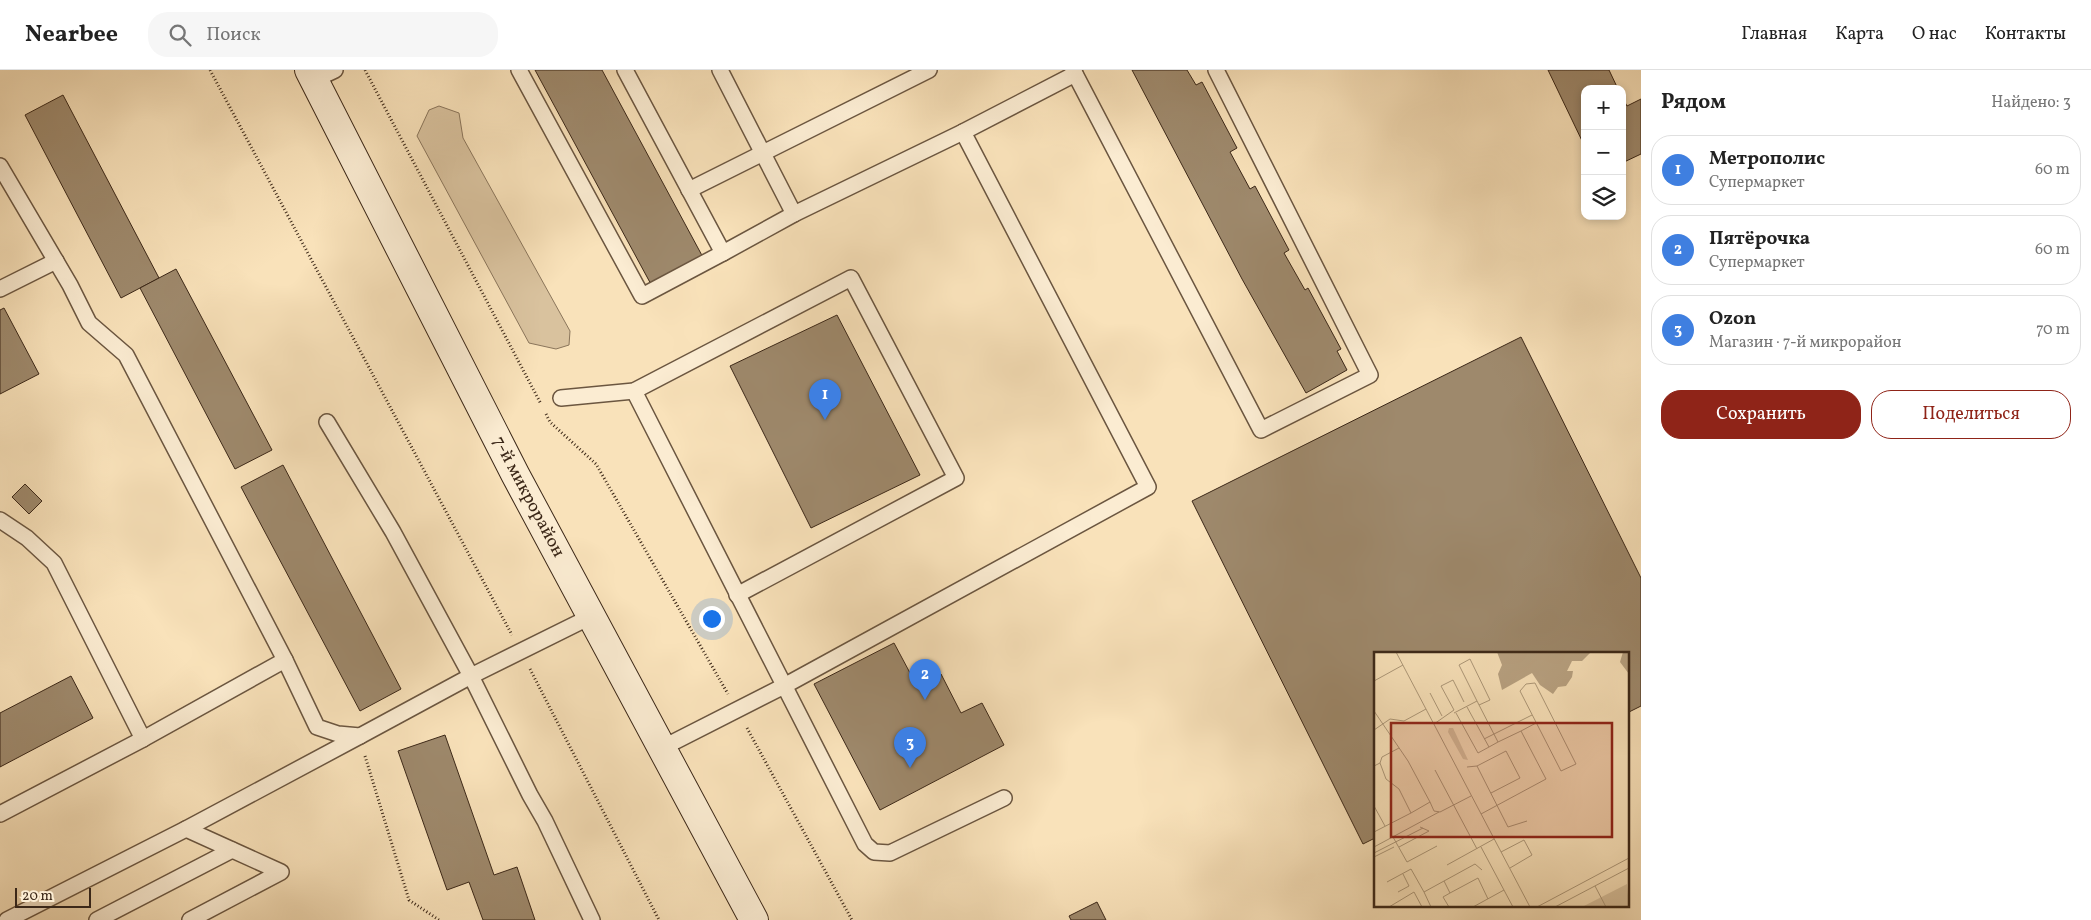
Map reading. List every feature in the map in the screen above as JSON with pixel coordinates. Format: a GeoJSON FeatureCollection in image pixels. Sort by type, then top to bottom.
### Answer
{"type":"FeatureCollection","features":[{"type":"Feature","properties":{"kind":"street","name":"7-й микрорайон"},"geometry":{"type":"LineString","coordinates":[[319,73],[511,465],[754,920]]}},
{"type":"Feature","properties":{"kind":"lane"},"geometry":{"type":"LineString","coordinates":[[519,70],[642,296],[794,214],[963,132],[1074,72],[1261,430],[1370,375],[1216,70]]}},
{"type":"Feature","properties":{"kind":"lane"},"geometry":{"type":"LineString","coordinates":[[625,70],[723,253]]}},
{"type":"Feature","properties":{"kind":"lane"},"geometry":{"type":"LineString","coordinates":[[720,70],[794,214]]}},
{"type":"Feature","properties":{"kind":"lane"},"geometry":{"type":"LineString","coordinates":[[689,190],[929,70]]}},
{"type":"Feature","properties":{"kind":"lane"},"geometry":{"type":"LineString","coordinates":[[662,748],[784,686],[1148,488],[963,132]]}},
{"type":"Feature","properties":{"kind":"lane"},"geometry":{"type":"LineString","coordinates":[[0,166],[56,261],[89,323],[126,355],[285,660],[317,726],[338,734],[360,736]]}},
{"type":"Feature","properties":{"kind":"lane"},"geometry":{"type":"LineString","coordinates":[[0,289],[56,261]]}},
{"type":"Feature","properties":{"kind":"lane"},"geometry":{"type":"LineString","coordinates":[[561,398],[634,391],[852,278],[956,478],[738,595]]}},
{"type":"Feature","properties":{"kind":"lane"},"geometry":{"type":"LineString","coordinates":[[634,391],[865,844],[874,852],[890,853],[1004,798]]}},
{"type":"Feature","properties":{"kind":"lane"},"geometry":{"type":"LineString","coordinates":[[328,422],[393,532],[471,676],[530,795],[545,821],[592,920]]}},
{"type":"Feature","properties":{"kind":"lane"},"geometry":{"type":"LineString","coordinates":[[0,520],[27,538],[54,562],[143,739]]}},
{"type":"Feature","properties":{"kind":"lane"},"geometry":{"type":"LineString","coordinates":[[10,919],[186,829],[471,676],[592,616]]}},
{"type":"Feature","properties":{"kind":"lane"},"geometry":{"type":"LineString","coordinates":[[0,814],[143,739],[285,660]]}},
{"type":"Feature","properties":{"kind":"lane"},"geometry":{"type":"LineString","coordinates":[[186,829],[280,872],[190,920]]}},
{"type":"Feature","properties":{"kind":"lane"},"geometry":{"type":"LineString","coordinates":[[97,920],[232,850]]}},
{"type":"Feature","properties":{"kind":"path"},"geometry":{"type":"LineString","coordinates":[[210,70],[520,652],[659,920]]}},
{"type":"Feature","properties":{"kind":"path"},"geometry":{"type":"LineString","coordinates":[[365,70],[541,405]]}},
{"type":"Feature","properties":{"kind":"path"},"geometry":{"type":"LineString","coordinates":[[546,413],[550,422],[596,464],[737,710],[852,920]]}},
{"type":"Feature","properties":{"kind":"path"},"geometry":{"type":"LineString","coordinates":[[360,736],[409,900],[439,920]]}},
{"type":"Feature","properties":{"kind":"shaded area"},"geometry":{"type":"Polygon","coordinates":[[[439,106],[459,113],[463,138],[570,331],[569,345],[556,349],[529,343],[417,136],[429,110],[439,106]]]}},
{"type":"Feature","properties":{"kind":"building"},"geometry":{"type":"Polygon","coordinates":[[[535,70],[602,70],[705,261],[653,288],[535,70]]]}},
{"type":"Feature","properties":{"kind":"building"},"geometry":{"type":"Polygon","coordinates":[[[1132,70],[1187,70],[1196,85],[1202,82],[1237,148],[1230,152],[1250,189],[1255,186],[1289,250],[1284,253],[1305,290],[1308,288],[1341,349],[1337,351],[1347,370],[1306,393],[1242,279],[1132,70]]]}},
{"type":"Feature","properties":{"kind":"building"},"geometry":{"type":"Polygon","coordinates":[[[1548,70],[1609,70],[1616,85],[1581,85],[1581,139],[1548,70]]]}},
{"type":"Feature","properties":{"kind":"building"},"geometry":{"type":"Polygon","coordinates":[[[63,95],[159,278],[121,298],[25,115],[63,95]]]}},
{"type":"Feature","properties":{"kind":"building"},"geometry":{"type":"Polygon","coordinates":[[[1641,99],[1641,154],[1626,161],[1626,104],[1627,106],[1641,99]]]}},
{"type":"Feature","properties":{"kind":"building"},"geometry":{"type":"Polygon","coordinates":[[[176,269],[272,450],[235,469],[140,288],[176,269]]]}},
{"type":"Feature","properties":{"kind":"building"},"geometry":{"type":"Polygon","coordinates":[[[4,308],[39,374],[0,394],[0,310],[4,308]]]}},
{"type":"Feature","properties":{"kind":"building"},"geometry":{"type":"Polygon","coordinates":[[[837,315],[920,475],[811,528],[730,366],[837,315]]]}},
{"type":"Feature","properties":{"kind":"building"},"geometry":{"type":"Polygon","coordinates":[[[1521,337],[1641,578],[1641,706],[1628,712],[1628,652],[1374,652],[1374,838],[1363,844],[1192,501],[1521,337]]]}},
{"type":"Feature","properties":{"kind":"building"},"geometry":{"type":"Polygon","coordinates":[[[283,465],[401,689],[360,711],[241,487],[283,465]]]}},
{"type":"Feature","properties":{"kind":"building"},"geometry":{"type":"Polygon","coordinates":[[[25,484],[42,501],[29,514],[12,497],[25,484]]]}},
{"type":"Feature","properties":{"kind":"building"},"geometry":{"type":"Polygon","coordinates":[[[894,643],[917,686],[941,674],[961,713],[982,703],[1004,745],[880,810],[814,684],[894,643]]]}},
{"type":"Feature","properties":{"kind":"building"},"geometry":{"type":"Polygon","coordinates":[[[71,676],[93,718],[0,767],[0,713],[71,676]]]}},
{"type":"Feature","properties":{"kind":"building"},"geometry":{"type":"Polygon","coordinates":[[[445,735],[494,875],[517,867],[535,920],[483,920],[469,882],[447,890],[398,751],[445,735]]]}},
{"type":"Feature","properties":{"kind":"building"},"geometry":{"type":"Polygon","coordinates":[[[1097,902],[1106,920],[1071,920],[1069,916],[1097,902]]]}},
{"type":"Feature","properties":{"kind":"place","name":"Метрополис"},"geometry":{"type":"Point","coordinates":[825,420]}},
{"type":"Feature","properties":{"kind":"place","name":"Пятёрочка"},"geometry":{"type":"Point","coordinates":[925,700]}},
{"type":"Feature","properties":{"kind":"place","name":"Ozon"},"geometry":{"type":"Point","coordinates":[910,768]}}]}
